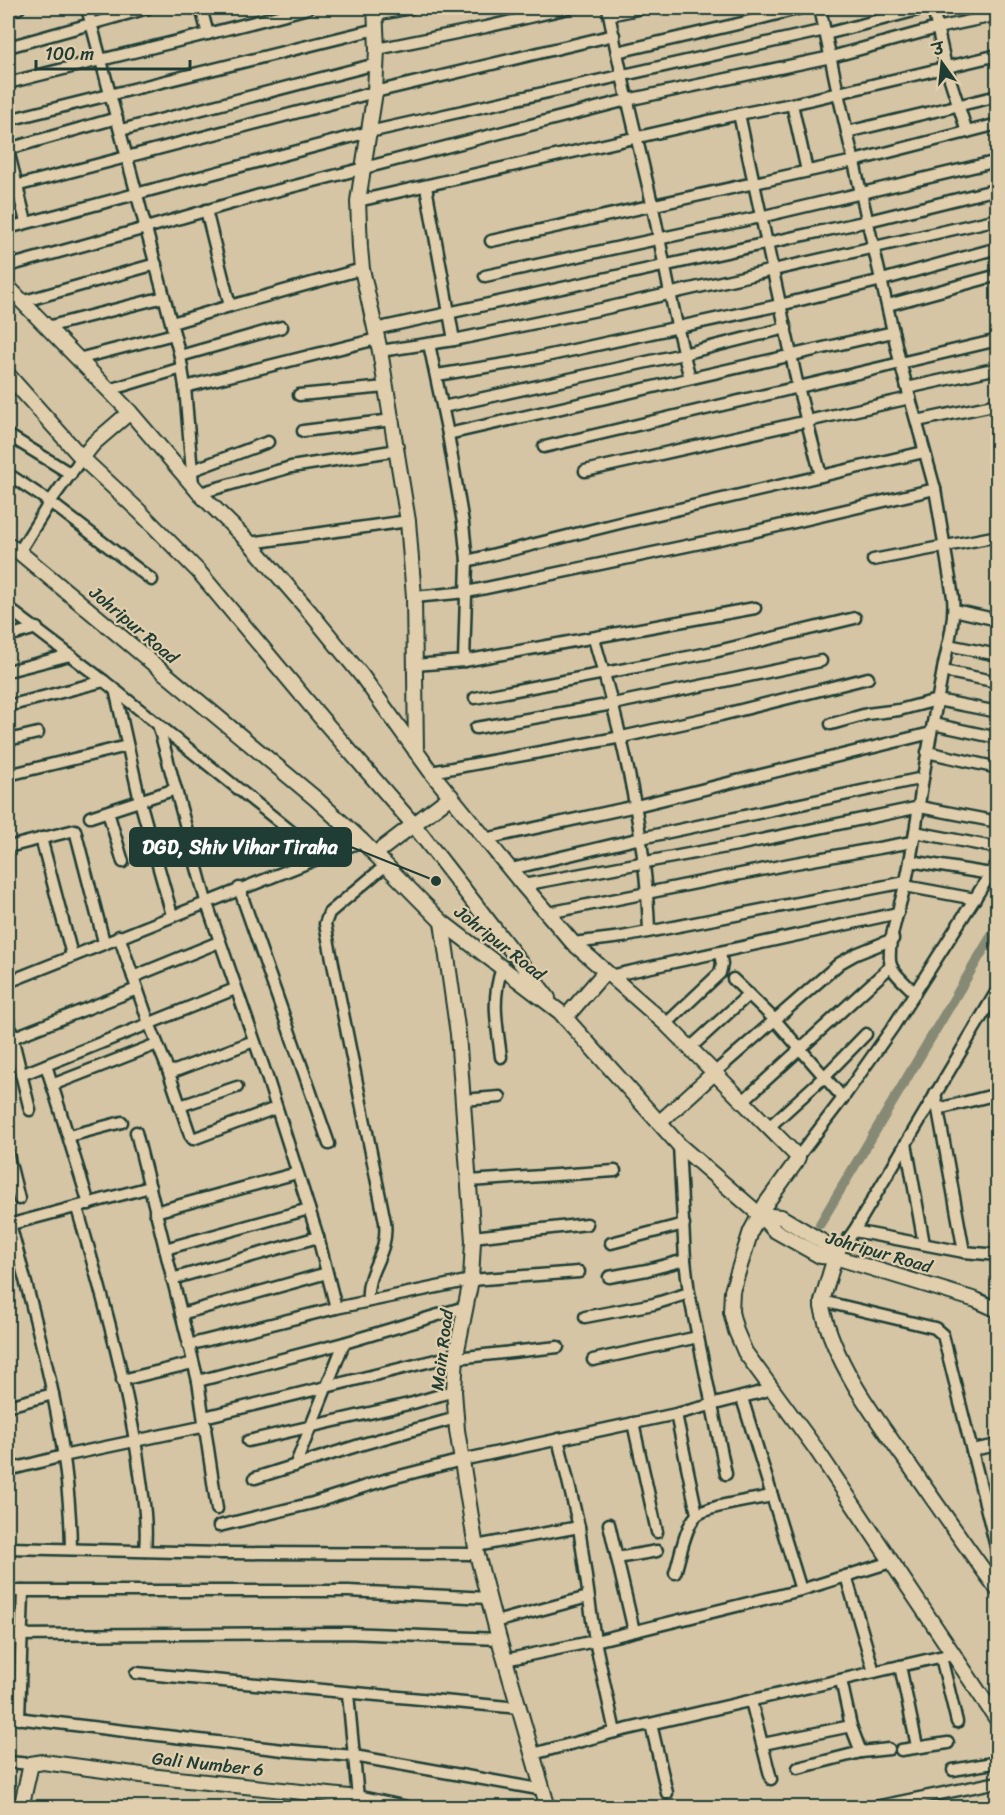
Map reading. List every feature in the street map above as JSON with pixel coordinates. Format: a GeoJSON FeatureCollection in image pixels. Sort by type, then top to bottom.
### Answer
{"type":"FeatureCollection","features":[{"type":"Feature","properties":{"kind":"street"},"geometry":{"type":"LineString","coordinates":[[8,10],[19,8]]}},
{"type":"Feature","properties":{"kind":"street"},"geometry":{"type":"LineString","coordinates":[[87,8],[180,356],[196,489]]}},
{"type":"Feature","properties":{"kind":"street"},"geometry":{"type":"LineString","coordinates":[[8,47],[148,8]]}},
{"type":"Feature","properties":{"kind":"street"},"geometry":{"type":"LineString","coordinates":[[201,8],[208,34]]}},
{"type":"Feature","properties":{"kind":"street"},"geometry":{"type":"LineString","coordinates":[[8,83],[308,8]]}},
{"type":"Feature","properties":{"kind":"street"},"geometry":{"type":"LineString","coordinates":[[411,8],[375,11],[375,92],[358,201],[362,269],[398,450],[408,521],[414,597],[416,752]]}},
{"type":"Feature","properties":{"kind":"street"},"geometry":{"type":"LineString","coordinates":[[376,49],[569,8]]}},
{"type":"Feature","properties":{"kind":"street"},"geometry":{"type":"LineString","coordinates":[[642,8],[609,11],[665,266],[669,294],[690,378]]}},
{"type":"Feature","properties":{"kind":"street"},"geometry":{"type":"LineString","coordinates":[[617,52],[742,24],[801,8]]}},
{"type":"Feature","properties":{"kind":"street"},"geometry":{"type":"LineString","coordinates":[[820,8],[837,93],[900,362],[935,489],[954,610],[927,752],[906,884],[890,958],[891,966],[915,993]]}},
{"type":"Feature","properties":{"kind":"street"},"geometry":{"type":"LineString","coordinates":[[8,228],[369,132],[925,8]]}},
{"type":"Feature","properties":{"kind":"street"},"geometry":{"type":"LineString","coordinates":[[933,8],[946,67],[967,132]]}},
{"type":"Feature","properties":{"kind":"street"},"geometry":{"type":"LineString","coordinates":[[8,266],[206,210],[627,100],[831,57],[937,28],[998,15]]}},
{"type":"Feature","properties":{"kind":"street"},"geometry":{"type":"LineString","coordinates":[[8,120],[376,29]]}},
{"type":"Feature","properties":{"kind":"street"},"geometry":{"type":"LineString","coordinates":[[12,187],[375,92],[614,35]]}},
{"type":"Feature","properties":{"kind":"street"},"geometry":{"type":"LineString","coordinates":[[358,201],[739,114],[792,104],[998,55]]}},
{"type":"Feature","properties":{"kind":"street"},"geometry":{"type":"LineString","coordinates":[[121,130],[376,64]]}},
{"type":"Feature","properties":{"kind":"street"},"geometry":{"type":"LineString","coordinates":[[847,132],[998,96]]}},
{"type":"Feature","properties":{"kind":"street"},"geometry":{"type":"LineString","coordinates":[[792,104],[807,171]]}},
{"type":"Feature","properties":{"kind":"street"},"geometry":{"type":"LineString","coordinates":[[739,114],[798,387],[821,476]]}},
{"type":"Feature","properties":{"kind":"street"},"geometry":{"type":"LineString","coordinates":[[26,222],[12,187],[8,150],[117,118]]}},
{"type":"Feature","properties":{"kind":"street"},"geometry":{"type":"LineString","coordinates":[[491,241],[854,161],[998,124]]}},
{"type":"Feature","properties":{"kind":"street"},"geometry":{"type":"LineString","coordinates":[[485,276],[861,195],[998,161]]}},
{"type":"Feature","properties":{"kind":"street"},"geometry":{"type":"LineString","coordinates":[[426,187],[454,340]]}},
{"type":"Feature","properties":{"kind":"street"},"geometry":{"type":"LineString","coordinates":[[185,387],[377,340],[448,313],[868,221],[998,189]]}},
{"type":"Feature","properties":{"kind":"street"},"geometry":{"type":"LineString","coordinates":[[206,210],[230,306]]}},
{"type":"Feature","properties":{"kind":"street"},"geometry":{"type":"LineString","coordinates":[[377,340],[429,344],[454,340],[998,219]]}},
{"type":"Feature","properties":{"kind":"street"},"geometry":{"type":"LineString","coordinates":[[437,375],[523,361],[780,305],[998,248]]}},
{"type":"Feature","properties":{"kind":"street"},"geometry":{"type":"LineString","coordinates":[[21,302],[156,264]]}},
{"type":"Feature","properties":{"kind":"street"},"geometry":{"type":"LineString","coordinates":[[78,360],[173,329],[230,306],[362,269]]}},
{"type":"Feature","properties":{"kind":"street"},"geometry":{"type":"LineString","coordinates":[[888,305],[998,275]]}},
{"type":"Feature","properties":{"kind":"street"},"geometry":{"type":"LineString","coordinates":[[8,287],[130,412],[196,489],[250,543],[309,611],[362,676],[431,772],[445,800],[485,839],[573,943],[605,976],[666,1024],[798,1157]]}},
{"type":"Feature","properties":{"kind":"street"},"geometry":{"type":"LineString","coordinates":[[47,327],[164,297]]}},
{"type":"Feature","properties":{"kind":"street"},"geometry":{"type":"LineString","coordinates":[[180,356],[282,327]]}},
{"type":"Feature","properties":{"kind":"street"},"geometry":{"type":"LineString","coordinates":[[443,407],[683,354],[786,328]]}},
{"type":"Feature","properties":{"kind":"street"},"geometry":{"type":"LineString","coordinates":[[448,434],[893,332]]}},
{"type":"Feature","properties":{"kind":"street"},"geometry":{"type":"LineString","coordinates":[[544,447],[998,340]]}},
{"type":"Feature","properties":{"kind":"street"},"geometry":{"type":"LineString","coordinates":[[429,344],[437,375],[463,523],[467,561],[464,661]]}},
{"type":"Feature","properties":{"kind":"street"},"geometry":{"type":"LineString","coordinates":[[109,390],[182,368]]}},
{"type":"Feature","properties":{"kind":"street"},"geometry":{"type":"LineString","coordinates":[[585,471],[807,422],[998,368]]}},
{"type":"Feature","properties":{"kind":"street"},"geometry":{"type":"LineString","coordinates":[[8,375],[82,458],[139,511],[199,572],[413,824],[562,1015],[578,1003],[605,976],[898,913]]}},
{"type":"Feature","properties":{"kind":"street"},"geometry":{"type":"LineString","coordinates":[[299,395],[386,387]]}},
{"type":"Feature","properties":{"kind":"street"},"geometry":{"type":"LineString","coordinates":[[917,421],[998,404]]}},
{"type":"Feature","properties":{"kind":"street"},"geometry":{"type":"LineString","coordinates":[[14,548],[94,443],[130,412]]}},
{"type":"Feature","properties":{"kind":"street"},"geometry":{"type":"LineString","coordinates":[[303,431],[392,420]]}},
{"type":"Feature","properties":{"kind":"street"},"geometry":{"type":"LineString","coordinates":[[8,435],[71,474]]}},
{"type":"Feature","properties":{"kind":"street"},"geometry":{"type":"LineString","coordinates":[[193,470],[268,441]]}},
{"type":"Feature","properties":{"kind":"street"},"geometry":{"type":"LineString","coordinates":[[196,489],[291,467],[398,450]]}},
{"type":"Feature","properties":{"kind":"street"},"geometry":{"type":"LineString","coordinates":[[467,561],[924,452]]}},
{"type":"Feature","properties":{"kind":"street"},"geometry":{"type":"LineString","coordinates":[[8,474],[50,502],[152,580]]}},
{"type":"Feature","properties":{"kind":"street"},"geometry":{"type":"LineString","coordinates":[[414,597],[467,592],[748,533],[935,489]]}},
{"type":"Feature","properties":{"kind":"street"},"geometry":{"type":"LineString","coordinates":[[250,543],[408,521]]}},
{"type":"Feature","properties":{"kind":"street"},"geometry":{"type":"LineString","coordinates":[[873,560],[998,536]]}},
{"type":"Feature","properties":{"kind":"street","name":"Johripur Road"},"geometry":{"type":"LineString","coordinates":[[14,548],[315,798],[362,841],[442,922],[562,1015],[679,1144],[774,1230],[828,1253],[976,1300],[998,1310]]}},
{"type":"Feature","properties":{"kind":"street"},"geometry":{"type":"LineString","coordinates":[[8,608],[115,689],[323,857]]}},
{"type":"Feature","properties":{"kind":"street"},"geometry":{"type":"LineString","coordinates":[[415,665],[464,661],[755,608]]}},
{"type":"Feature","properties":{"kind":"street"},"geometry":{"type":"LineString","coordinates":[[954,610],[998,620]]}},
{"type":"Feature","properties":{"kind":"street"},"geometry":{"type":"LineString","coordinates":[[475,698],[714,652],[855,618]]}},
{"type":"Feature","properties":{"kind":"street"},"geometry":{"type":"LineString","coordinates":[[8,636],[37,628]]}},
{"type":"Feature","properties":{"kind":"street"},"geometry":{"type":"LineString","coordinates":[[594,639],[614,704],[636,806],[648,892],[650,931]]}},
{"type":"Feature","properties":{"kind":"street"},"geometry":{"type":"LineString","coordinates":[[948,645],[998,655]]}},
{"type":"Feature","properties":{"kind":"street"},"geometry":{"type":"LineString","coordinates":[[8,671],[70,655]]}},
{"type":"Feature","properties":{"kind":"street"},"geometry":{"type":"LineString","coordinates":[[476,728],[614,704],[821,661]]}},
{"type":"Feature","properties":{"kind":"street"},"geometry":{"type":"LineString","coordinates":[[943,671],[998,682]]}},
{"type":"Feature","properties":{"kind":"street"},"geometry":{"type":"LineString","coordinates":[[431,772],[622,737],[868,678]]}},
{"type":"Feature","properties":{"kind":"street"},"geometry":{"type":"LineString","coordinates":[[8,706],[104,681]]}},
{"type":"Feature","properties":{"kind":"street"},"geometry":{"type":"LineString","coordinates":[[115,689],[140,801],[172,915]]}},
{"type":"Feature","properties":{"kind":"street"},"geometry":{"type":"LineString","coordinates":[[831,724],[867,714],[899,710],[937,700],[998,711]]}},
{"type":"Feature","properties":{"kind":"street"},"geometry":{"type":"LineString","coordinates":[[158,724],[206,901],[318,1237],[336,1308]]}},
{"type":"Feature","properties":{"kind":"street"},"geometry":{"type":"LineString","coordinates":[[485,839],[636,806],[932,729],[998,738]]}},
{"type":"Feature","properties":{"kind":"street"},"geometry":{"type":"LineString","coordinates":[[8,740],[39,733]]}},
{"type":"Feature","properties":{"kind":"street"},"geometry":{"type":"LineString","coordinates":[[8,775],[127,746]]}},
{"type":"Feature","properties":{"kind":"street"},"geometry":{"type":"LineString","coordinates":[[927,752],[998,768]]}},
{"type":"Feature","properties":{"kind":"street"},"geometry":{"type":"LineString","coordinates":[[510,869],[641,838],[923,778]]}},
{"type":"Feature","properties":{"kind":"street"},"geometry":{"type":"LineString","coordinates":[[90,817],[176,789]]}},
{"type":"Feature","properties":{"kind":"street"},"geometry":{"type":"LineString","coordinates":[[375,854],[445,800]]}},
{"type":"Feature","properties":{"kind":"street"},"geometry":{"type":"LineString","coordinates":[[523,885],[737,845],[920,807],[998,822]]}},
{"type":"Feature","properties":{"kind":"street"},"geometry":{"type":"LineString","coordinates":[[108,812],[123,862]]}},
{"type":"Feature","properties":{"kind":"street"},"geometry":{"type":"LineString","coordinates":[[8,847],[76,831],[104,942]]}},
{"type":"Feature","properties":{"kind":"street"},"geometry":{"type":"LineString","coordinates":[[548,913],[914,837],[998,848]]}},
{"type":"Feature","properties":{"kind":"street"},"geometry":{"type":"LineString","coordinates":[[41,838],[72,956]]}},
{"type":"Feature","properties":{"kind":"street"},"geometry":{"type":"LineString","coordinates":[[8,982],[206,901],[362,841]]}},
{"type":"Feature","properties":{"kind":"street"},"geometry":{"type":"LineString","coordinates":[[910,861],[991,874]]}},
{"type":"Feature","properties":{"kind":"street"},"geometry":{"type":"LineString","coordinates":[[998,862],[915,993],[843,1098],[770,1198],[751,1231],[736,1273],[731,1312],[736,1332],[745,1352],[816,1449],[891,1562],[946,1655],[998,1721]]}},
{"type":"Feature","properties":{"kind":"street"},"geometry":{"type":"LineString","coordinates":[[368,1301],[367,1284],[384,1244],[386,1230],[325,924],[329,913],[386,865]]}},
{"type":"Feature","properties":{"kind":"street"},"geometry":{"type":"LineString","coordinates":[[573,943],[906,884],[975,899]]}},
{"type":"Feature","properties":{"kind":"street"},"geometry":{"type":"LineString","coordinates":[[239,888],[329,1144]]}},
{"type":"Feature","properties":{"kind":"street","name":"Main Road"},"geometry":{"type":"LineString","coordinates":[[442,922],[458,1034],[473,1237],[471,1280],[456,1356],[454,1390],[456,1418],[476,1550],[548,1808]]}},
{"type":"Feature","properties":{"kind":"street"},"geometry":{"type":"LineString","coordinates":[[119,936],[193,1139],[276,1108]]}},
{"type":"Feature","properties":{"kind":"street"},"geometry":{"type":"LineString","coordinates":[[660,1122],[840,963],[893,939]]}},
{"type":"Feature","properties":{"kind":"street"},"geometry":{"type":"LineString","coordinates":[[133,977],[219,942]]}},
{"type":"Feature","properties":{"kind":"street"},"geometry":{"type":"LineString","coordinates":[[666,1024],[720,973],[722,964],[720,953]]}},
{"type":"Feature","properties":{"kind":"street"},"geometry":{"type":"LineString","coordinates":[[742,1101],[891,966]]}},
{"type":"Feature","properties":{"kind":"street"},"geometry":{"type":"LineString","coordinates":[[501,1057],[495,1001],[502,968]]}},
{"type":"Feature","properties":{"kind":"street"},"geometry":{"type":"LineString","coordinates":[[733,979],[775,1020],[843,1098]]}},
{"type":"Feature","properties":{"kind":"street"},"geometry":{"type":"LineString","coordinates":[[12,1038],[137,989]]}},
{"type":"Feature","properties":{"kind":"street"},"geometry":{"type":"LineString","coordinates":[[21,1075],[236,989]]}},
{"type":"Feature","properties":{"kind":"street"},"geometry":{"type":"LineString","coordinates":[[998,989],[854,1231],[828,1253],[822,1301],[836,1346],[855,1385],[876,1419],[998,1590]]}},
{"type":"Feature","properties":{"kind":"street"},"geometry":{"type":"LineString","coordinates":[[690,1048],[748,994]]}},
{"type":"Feature","properties":{"kind":"street"},"geometry":{"type":"LineString","coordinates":[[8,1020],[30,1110]]}},
{"type":"Feature","properties":{"kind":"street"},"geometry":{"type":"LineString","coordinates":[[769,1127],[825,1076],[866,1034]]}},
{"type":"Feature","properties":{"kind":"street"},"geometry":{"type":"LineString","coordinates":[[168,1070],[175,1071],[254,1041]]}},
{"type":"Feature","properties":{"kind":"street"},"geometry":{"type":"LineString","coordinates":[[52,1085],[157,1044]]}},
{"type":"Feature","properties":{"kind":"street"},"geometry":{"type":"LineString","coordinates":[[46,1065],[89,1204]]}},
{"type":"Feature","properties":{"kind":"street"},"geometry":{"type":"LineString","coordinates":[[180,1106],[237,1087]]}},
{"type":"Feature","properties":{"kind":"street"},"geometry":{"type":"LineString","coordinates":[[935,1094],[964,1252]]}},
{"type":"Feature","properties":{"kind":"street"},"geometry":{"type":"LineString","coordinates":[[938,1109],[998,1094]]}},
{"type":"Feature","properties":{"kind":"street"},"geometry":{"type":"LineString","coordinates":[[463,1100],[500,1097]]}},
{"type":"Feature","properties":{"kind":"street"},"geometry":{"type":"LineString","coordinates":[[69,1136],[122,1122]]}},
{"type":"Feature","properties":{"kind":"street"},"geometry":{"type":"LineString","coordinates":[[136,1132],[198,1381],[218,1509]]}},
{"type":"Feature","properties":{"kind":"street"},"geometry":{"type":"LineString","coordinates":[[906,1143],[924,1244]]}},
{"type":"Feature","properties":{"kind":"street"},"geometry":{"type":"LineString","coordinates":[[679,1144],[689,1293],[726,1474]]}},
{"type":"Feature","properties":{"kind":"street"},"geometry":{"type":"LineString","coordinates":[[8,1155],[20,1199]]}},
{"type":"Feature","properties":{"kind":"street"},"geometry":{"type":"LineString","coordinates":[[469,1181],[615,1171]]}},
{"type":"Feature","properties":{"kind":"street"},"geometry":{"type":"LineString","coordinates":[[155,1212],[297,1173]]}},
{"type":"Feature","properties":{"kind":"street"},"geometry":{"type":"LineString","coordinates":[[71,1549],[71,1522],[53,1394],[43,1346],[9,1225],[150,1187]]}},
{"type":"Feature","properties":{"kind":"street"},"geometry":{"type":"LineString","coordinates":[[77,1208],[122,1380],[135,1440],[146,1521],[145,1551]]}},
{"type":"Feature","properties":{"kind":"street"},"geometry":{"type":"LineString","coordinates":[[165,1249],[309,1209]]}},
{"type":"Feature","properties":{"kind":"street"},"geometry":{"type":"LineString","coordinates":[[760,1215],[781,1217],[828,1253]]}},
{"type":"Feature","properties":{"kind":"street"},"geometry":{"type":"LineString","coordinates":[[473,1237],[587,1224]]}},
{"type":"Feature","properties":{"kind":"street"},"geometry":{"type":"LineString","coordinates":[[611,1243],[684,1224]]}},
{"type":"Feature","properties":{"kind":"street"},"geometry":{"type":"LineString","coordinates":[[854,1231],[964,1252],[998,1255]]}},
{"type":"Feature","properties":{"kind":"street"},"geometry":{"type":"LineString","coordinates":[[172,1279],[318,1237]]}},
{"type":"Feature","properties":{"kind":"street"},"geometry":{"type":"LineString","coordinates":[[609,1277],[685,1260]]}},
{"type":"Feature","properties":{"kind":"street"},"geometry":{"type":"LineString","coordinates":[[188,1345],[336,1308],[471,1280],[579,1272]]}},
{"type":"Feature","properties":{"kind":"street"},"geometry":{"type":"LineString","coordinates":[[181,1314],[327,1273]]}},
{"type":"Feature","properties":{"kind":"street"},"geometry":{"type":"LineString","coordinates":[[585,1317],[654,1304],[689,1293]]}},
{"type":"Feature","properties":{"kind":"street"},"geometry":{"type":"LineString","coordinates":[[822,1301],[940,1330],[946,1341],[998,1555]]}},
{"type":"Feature","properties":{"kind":"street"},"geometry":{"type":"LineString","coordinates":[[198,1381],[344,1343],[465,1307]]}},
{"type":"Feature","properties":{"kind":"street"},"geometry":{"type":"LineString","coordinates":[[592,1360],[698,1337]]}},
{"type":"Feature","properties":{"kind":"street"},"geometry":{"type":"LineString","coordinates":[[295,1466],[344,1343]]}},
{"type":"Feature","properties":{"kind":"street"},"geometry":{"type":"LineString","coordinates":[[16,1468],[135,1440],[327,1386],[456,1356],[558,1347]]}},
{"type":"Feature","properties":{"kind":"street"},"geometry":{"type":"LineString","coordinates":[[122,1380],[193,1363]]}},
{"type":"Feature","properties":{"kind":"street"},"geometry":{"type":"LineString","coordinates":[[219,1526],[313,1503],[388,1479],[462,1460],[676,1414],[773,1389]]}},
{"type":"Feature","properties":{"kind":"street"},"geometry":{"type":"LineString","coordinates":[[248,1440],[412,1403],[454,1390]]}},
{"type":"Feature","properties":{"kind":"street"},"geometry":{"type":"LineString","coordinates":[[8,1406],[53,1394]]}},
{"type":"Feature","properties":{"kind":"street"},"geometry":{"type":"LineString","coordinates":[[742,1398],[801,1590]]}},
{"type":"Feature","properties":{"kind":"street"},"geometry":{"type":"LineString","coordinates":[[676,1414],[697,1514]]}},
{"type":"Feature","properties":{"kind":"street"},"geometry":{"type":"LineString","coordinates":[[255,1478],[399,1433],[456,1418]]}},
{"type":"Feature","properties":{"kind":"street"},"geometry":{"type":"LineString","coordinates":[[633,1423],[657,1532]]}},
{"type":"Feature","properties":{"kind":"street"},"geometry":{"type":"LineString","coordinates":[[558,1438],[579,1527],[595,1641],[615,1732]]}},
{"type":"Feature","properties":{"kind":"street"},"geometry":{"type":"LineString","coordinates":[[972,1450],[998,1445]]}},
{"type":"Feature","properties":{"kind":"street"},"geometry":{"type":"LineString","coordinates":[[675,1573],[691,1522],[697,1514],[772,1496]]}},
{"type":"Feature","properties":{"kind":"street"},"geometry":{"type":"LineString","coordinates":[[609,1524],[634,1631]]}},
{"type":"Feature","properties":{"kind":"street"},"geometry":{"type":"LineString","coordinates":[[8,1548],[145,1551],[476,1550],[579,1527]]}},
{"type":"Feature","properties":{"kind":"street"},"geometry":{"type":"LineString","coordinates":[[617,1558],[657,1551]]}},
{"type":"Feature","properties":{"kind":"street"},"geometry":{"type":"LineString","coordinates":[[505,1660],[595,1641],[801,1590],[891,1562]]}},
{"type":"Feature","properties":{"kind":"street"},"geometry":{"type":"LineString","coordinates":[[846,1576],[874,1672]]}},
{"type":"Feature","properties":{"kind":"street"},"geometry":{"type":"LineString","coordinates":[[8,1591],[348,1591],[488,1598]]}},
{"type":"Feature","properties":{"kind":"street"},"geometry":{"type":"LineString","coordinates":[[20,1719],[23,1591]]}},
{"type":"Feature","properties":{"kind":"street"},"geometry":{"type":"LineString","coordinates":[[495,1622],[588,1597]]}},
{"type":"Feature","properties":{"kind":"street"},"geometry":{"type":"LineString","coordinates":[[8,1635],[347,1633],[499,1639]]}},
{"type":"Feature","properties":{"kind":"street"},"geometry":{"type":"LineString","coordinates":[[533,1754],[615,1732],[946,1655]]}},
{"type":"Feature","properties":{"kind":"street"},"geometry":{"type":"LineString","coordinates":[[946,1655],[957,1722]]}},
{"type":"Feature","properties":{"kind":"street"},"geometry":{"type":"LineString","coordinates":[[900,1666],[917,1746]]}},
{"type":"Feature","properties":{"kind":"street"},"geometry":{"type":"LineString","coordinates":[[136,1673],[519,1708]]}},
{"type":"Feature","properties":{"kind":"street"},"geometry":{"type":"LineString","coordinates":[[841,1680],[851,1726],[861,1752]]}},
{"type":"Feature","properties":{"kind":"street"},"geometry":{"type":"LineString","coordinates":[[348,1694],[359,1803]]}},
{"type":"Feature","properties":{"kind":"street"},"geometry":{"type":"LineString","coordinates":[[752,1701],[771,1779]]}},
{"type":"Feature","properties":{"kind":"street"},"geometry":{"type":"LineString","coordinates":[[8,1717],[283,1750],[354,1756],[544,1790]]}},
{"type":"Feature","properties":{"kind":"street"},"geometry":{"type":"LineString","coordinates":[[651,1724],[667,1792]]}},
{"type":"Feature","properties":{"kind":"street"},"geometry":{"type":"LineString","coordinates":[[763,1744],[851,1726]]}},
{"type":"Feature","properties":{"kind":"street"},"geometry":{"type":"LineString","coordinates":[[901,1749],[948,1743]]}},
{"type":"Feature","properties":{"kind":"street"},"geometry":{"type":"LineString","coordinates":[[798,1768],[861,1752],[889,1749]]}},
{"type":"Feature","properties":{"kind":"street","name":"Gali Number 6"},"geometry":{"type":"LineString","coordinates":[[8,1762],[31,1764],[44,1762],[405,1808]]}},
{"type":"Feature","properties":{"kind":"street"},"geometry":{"type":"LineString","coordinates":[[953,1770],[998,1762]]}},
{"type":"Feature","properties":{"kind":"street"},"geometry":{"type":"LineString","coordinates":[[21,1808],[31,1764]]}},
{"type":"Feature","properties":{"kind":"street"},"geometry":{"type":"LineString","coordinates":[[870,1808],[998,1782]]}},
{"type":"Feature","properties":{"kind":"waterway"},"geometry":{"type":"LineString","coordinates":[[820,1224],[998,925]]}},
{"type":"Feature","properties":{"kind":"place","name":"DGD, Shiv Vihar Tiraha"},"geometry":{"type":"Point","coordinates":[436,881]}}]}
